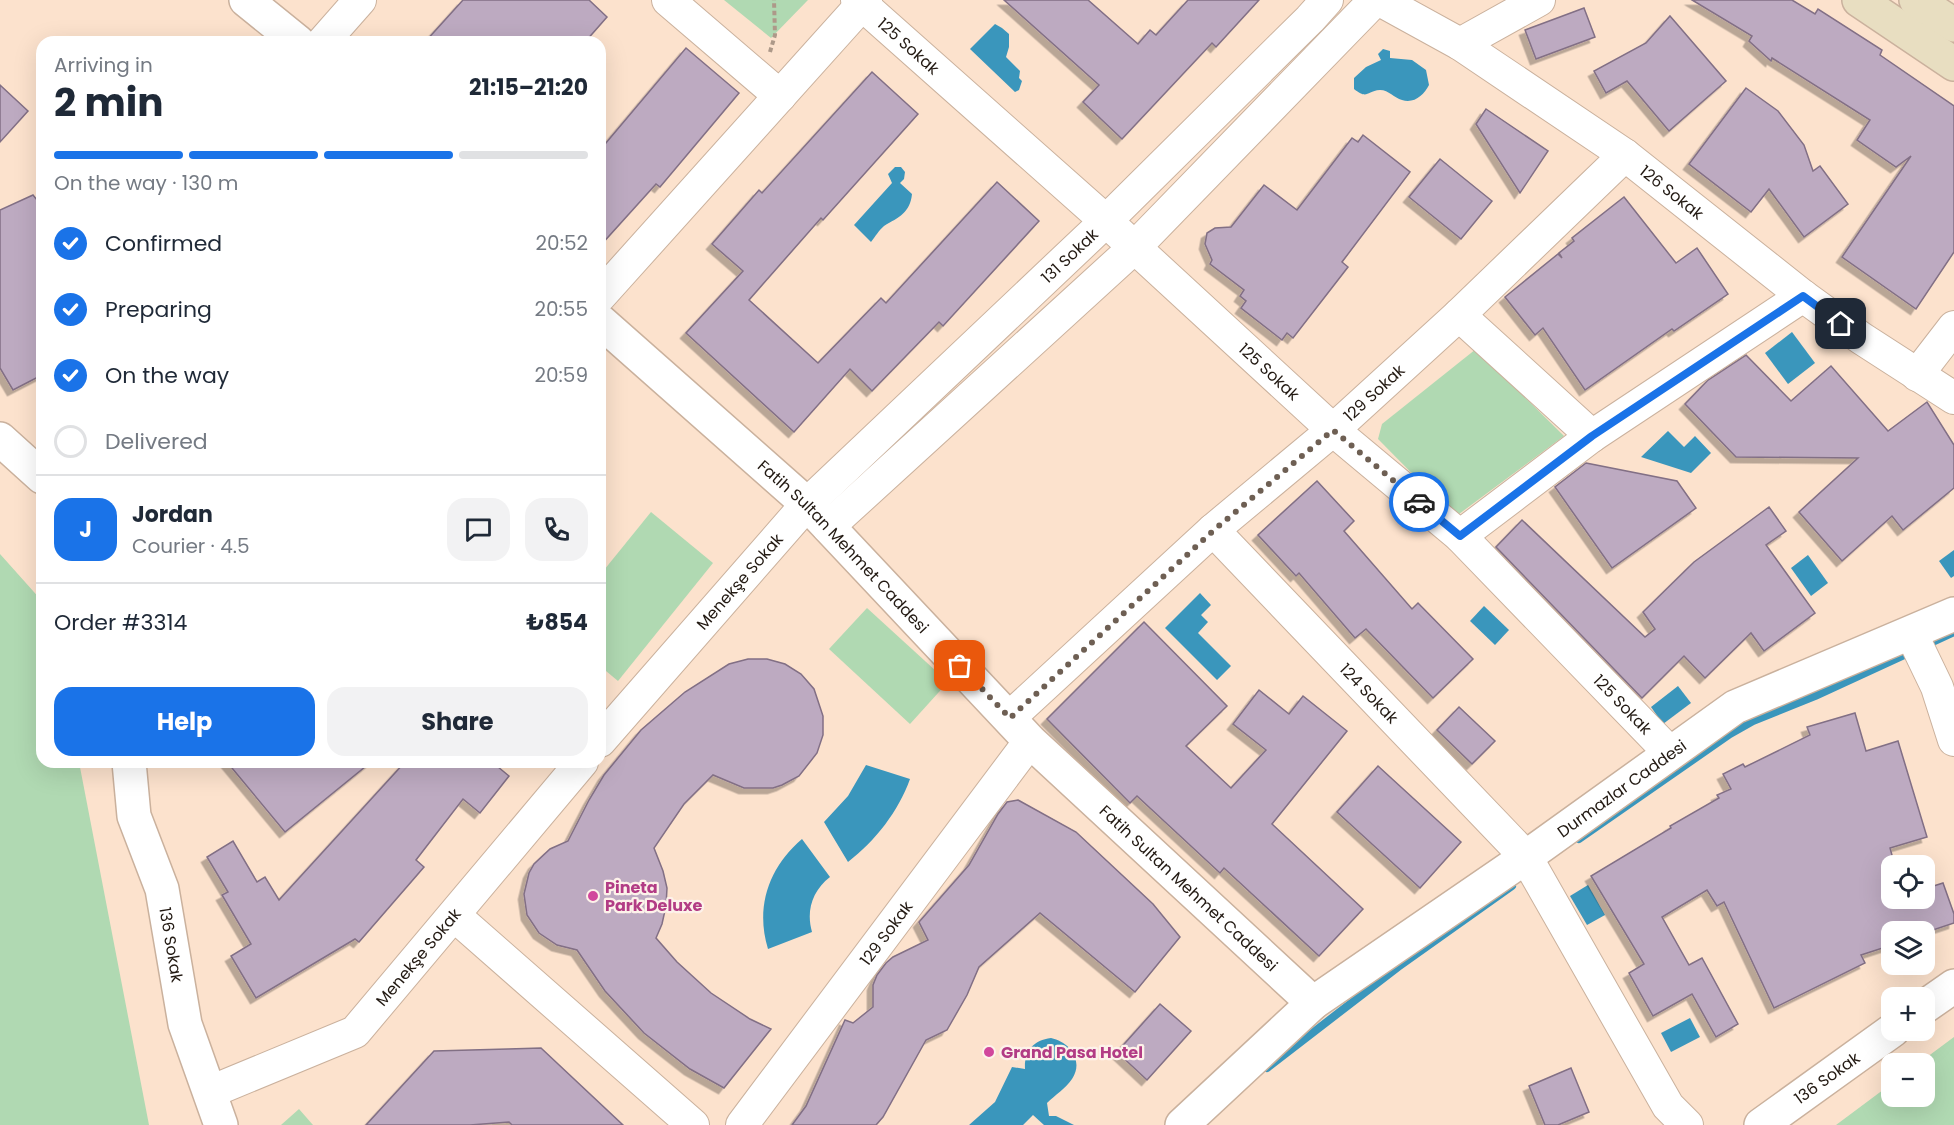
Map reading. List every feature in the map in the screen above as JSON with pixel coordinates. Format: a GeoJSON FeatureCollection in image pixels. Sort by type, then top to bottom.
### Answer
{"type":"FeatureCollection","features":[{"type":"Feature","properties":{"kind":"main road"},"geometry":{"type":"LineString","coordinates":[[1859,0],[1954,64]]}},
{"type":"Feature","properties":{"kind":"main road"},"geometry":{"type":"LineString","coordinates":[[1916,0],[1954,25]]}},
{"type":"Feature","properties":{"kind":"street"},"geometry":{"type":"LineString","coordinates":[[246,0],[291,36]]}},
{"type":"Feature","properties":{"kind":"street"},"geometry":{"type":"LineString","coordinates":[[328,36],[360,0]]}},
{"type":"Feature","properties":{"kind":"street"},"geometry":{"type":"LineString","coordinates":[[668,0],[780,96]]}},
{"type":"Feature","properties":{"kind":"street","name":"131 Sokak"},"geometry":{"type":"LineString","coordinates":[[817,516],[1106,221],[1327,0]]}},
{"type":"Feature","properties":{"kind":"street"},"geometry":{"type":"LineString","coordinates":[[817,516],[1135,247],[1378,0]]}},
{"type":"Feature","properties":{"kind":"street","name":"126 Sokak"},"geometry":{"type":"LineString","coordinates":[[1378,0],[1460,44],[1625,155],[1803,296],[1954,398]]}},
{"type":"Feature","properties":{"kind":"street"},"geometry":{"type":"LineString","coordinates":[[1460,44],[1539,0]]}},
{"type":"Feature","properties":{"kind":"street"},"geometry":{"type":"LineString","coordinates":[[606,289],[862,2]]}},
{"type":"Feature","properties":{"kind":"street","name":"125 Sokak"},"geometry":{"type":"LineString","coordinates":[[862,2],[1135,247],[1333,430],[1460,536],[1670,753]]}},
{"type":"Feature","properties":{"kind":"street","name":"129 Sokak"},"geometry":{"type":"LineString","coordinates":[[742,1125],[1020,730],[1214,530],[1333,430],[1459,315],[1625,155]]}},
{"type":"Feature","properties":{"kind":"street"},"geometry":{"type":"LineString","coordinates":[[1460,536],[1592,436],[1803,296]]}},
{"type":"Feature","properties":{"kind":"street"},"geometry":{"type":"LineString","coordinates":[[1459,315],[1592,436]]}},
{"type":"Feature","properties":{"kind":"street","name":"Fatih Sultan Mehmet Caddesi"},"geometry":{"type":"LineString","coordinates":[[606,326],[817,516],[1020,730],[1313,1003]]}},
{"type":"Feature","properties":{"kind":"street"},"geometry":{"type":"LineString","coordinates":[[1917,375],[1954,327]]}},
{"type":"Feature","properties":{"kind":"street"},"geometry":{"type":"LineString","coordinates":[[0,439],[36,472]]}},
{"type":"Feature","properties":{"kind":"street","name":"Menekşe Sokak"},"geometry":{"type":"LineString","coordinates":[[606,719],[817,516]]}},
{"type":"Feature","properties":{"kind":"street","name":"124 Sokak"},"geometry":{"type":"LineString","coordinates":[[1214,530],[1526,857],[1668,1106],[1687,1125]]}},
{"type":"Feature","properties":{"kind":"street","name":"Durmazlar Caddesi"},"geometry":{"type":"LineString","coordinates":[[1182,1125],[1313,1003],[1526,857],[1735,707],[1954,614]]}},
{"type":"Feature","properties":{"kind":"street"},"geometry":{"type":"LineString","coordinates":[[1911,633],[1937,687],[1954,740]]}},
{"type":"Feature","properties":{"kind":"street","name":"136 Sokak"},"geometry":{"type":"LineString","coordinates":[[130,768],[134,816],[162,890],[185,1024],[221,1125]]}},
{"type":"Feature","properties":{"kind":"street","name":"Menekşe Sokak"},"geometry":{"type":"LineString","coordinates":[[210,1092],[355,1032],[455,916],[577,768]]}},
{"type":"Feature","properties":{"kind":"street"},"geometry":{"type":"LineString","coordinates":[[455,916],[693,1125]]}},
{"type":"Feature","properties":{"kind":"street"},"geometry":{"type":"LineString","coordinates":[[1935,999],[1954,986]]}},
{"type":"Feature","properties":{"kind":"street","name":"136 Sokak"},"geometry":{"type":"LineString","coordinates":[[1761,1125],[1881,1039]]}},
{"type":"Feature","properties":{"kind":"path"},"geometry":{"type":"LineString","coordinates":[[774,0],[775,35]]}},
{"type":"Feature","properties":{"kind":"green space"},"geometry":{"type":"Polygon","coordinates":[[[724,0],[808,0],[771,38],[724,0]]]}},
{"type":"Feature","properties":{"kind":"green space"},"geometry":{"type":"Polygon","coordinates":[[[1476,349],[1564,436],[1455,517],[1378,439],[1382,424],[1476,349]]]}},
{"type":"Feature","properties":{"kind":"green space"},"geometry":{"type":"Polygon","coordinates":[[[651,512],[713,563],[618,681],[606,671],[606,568],[651,512]]]}},
{"type":"Feature","properties":{"kind":"green space"},"geometry":{"type":"Polygon","coordinates":[[[0,554],[36,594],[36,768],[80,768],[149,1125],[0,1125],[0,554]]]}},
{"type":"Feature","properties":{"kind":"green space"},"geometry":{"type":"Polygon","coordinates":[[[867,608],[948,682],[910,724],[829,649],[867,608]]]}},
{"type":"Feature","properties":{"kind":"green space"},"geometry":{"type":"Polygon","coordinates":[[[1954,1037],[1954,1125],[1836,1125],[1881,1091],[1881,1107],[1935,1107],[1935,1053],[1932,1053],[1954,1037]]]}},
{"type":"Feature","properties":{"kind":"green space"},"geometry":{"type":"Polygon","coordinates":[[[299,1109],[313,1125],[281,1125],[299,1109]]]}},
{"type":"Feature","properties":{"kind":"water"},"geometry":{"type":"Polygon","coordinates":[[[995,24],[1009,34],[1006,57],[1020,71],[1019,78],[1022,81],[1019,90],[1015,92],[970,49],[995,24]]]}},
{"type":"Feature","properties":{"kind":"water"},"geometry":{"type":"Polygon","coordinates":[[[1383,49],[1390,51],[1390,58],[1412,60],[1426,70],[1429,85],[1414,100],[1399,99],[1383,90],[1365,94],[1354,89],[1354,78],[1366,67],[1381,60],[1378,54],[1383,49]]]}},
{"type":"Feature","properties":{"kind":"water"},"geometry":{"type":"Polygon","coordinates":[[[895,167],[901,167],[905,172],[904,179],[900,183],[912,194],[911,200],[903,214],[884,226],[871,242],[854,225],[892,183],[888,174],[895,167]]]}},
{"type":"Feature","properties":{"kind":"water"},"geometry":{"type":"Polygon","coordinates":[[[1792,332],[1815,363],[1788,384],[1765,353],[1792,332]]]}},
{"type":"Feature","properties":{"kind":"water"},"geometry":{"type":"Polygon","coordinates":[[[1668,431],[1684,447],[1695,436],[1711,453],[1691,473],[1641,457],[1668,431]]]}},
{"type":"Feature","properties":{"kind":"water"},"geometry":{"type":"Polygon","coordinates":[[[1954,550],[1954,576],[1951,578],[1939,561],[1954,550]]]}},
{"type":"Feature","properties":{"kind":"water"},"geometry":{"type":"Polygon","coordinates":[[[1808,555],[1828,583],[1811,596],[1791,568],[1808,555]]]}},
{"type":"Feature","properties":{"kind":"water"},"geometry":{"type":"Polygon","coordinates":[[[1200,593],[1211,605],[1201,615],[1208,622],[1198,633],[1231,666],[1217,680],[1165,628],[1200,593]]]}},
{"type":"Feature","properties":{"kind":"water"},"geometry":{"type":"Polygon","coordinates":[[[1484,606],[1509,630],[1495,645],[1470,621],[1484,606]]]}},
{"type":"Feature","properties":{"kind":"water"},"geometry":{"type":"Polygon","coordinates":[[[1678,686],[1691,703],[1663,724],[1651,707],[1678,686]]]}},
{"type":"Feature","properties":{"kind":"water"},"geometry":{"type":"Polygon","coordinates":[[[866,765],[910,779],[885,825],[848,862],[824,822],[848,796],[866,765]]]}},
{"type":"Feature","properties":{"kind":"water"},"geometry":{"type":"Polygon","coordinates":[[[802,839],[830,877],[819,889],[812,902],[810,924],[812,932],[768,949],[763,918],[768,889],[781,862],[802,839]]]}},
{"type":"Feature","properties":{"kind":"water"},"geometry":{"type":"Polygon","coordinates":[[[1588,885],[1605,915],[1587,925],[1570,896],[1588,885]]]}},
{"type":"Feature","properties":{"kind":"water"},"geometry":{"type":"Polygon","coordinates":[[[1690,1018],[1700,1037],[1671,1052],[1661,1033],[1690,1018]]]}},
{"type":"Feature","properties":{"kind":"water"},"geometry":{"type":"Polygon","coordinates":[[[1051,1038],[1069,1048],[1076,1059],[1076,1066],[1070,1082],[1047,1103],[1049,1116],[1056,1116],[1074,1125],[1044,1125],[1033,1115],[1023,1125],[969,1125],[995,1102],[1012,1067],[1025,1069],[1026,1057],[1031,1048],[1039,1041],[1051,1038]]]}},
{"type":"Feature","properties":{"kind":"building"},"geometry":{"type":"Polygon","coordinates":[[[463,0],[589,0],[607,17],[590,36],[430,36],[463,0]]]}},
{"type":"Feature","properties":{"kind":"building"},"geometry":{"type":"Polygon","coordinates":[[[1004,0],[1088,0],[1138,44],[1150,30],[1156,35],[1188,0],[1259,0],[1216,47],[1212,43],[1122,139],[1083,102],[1099,85],[1004,0]]]}},
{"type":"Feature","properties":{"kind":"building"},"geometry":{"type":"Polygon","coordinates":[[[1692,0],[1792,0],[1815,14],[1818,9],[1882,50],[1880,55],[1954,106],[1954,252],[1916,309],[1842,257],[1911,156],[1896,167],[1857,140],[1870,120],[1772,58],[1771,61],[1749,41],[1752,36],[1692,0]]]}},
{"type":"Feature","properties":{"kind":"building"},"geometry":{"type":"Polygon","coordinates":[[[1584,8],[1595,37],[1536,59],[1525,30],[1584,8]]]}},
{"type":"Feature","properties":{"kind":"building"},"geometry":{"type":"Polygon","coordinates":[[[1670,16],[1726,81],[1669,131],[1627,81],[1606,93],[1594,71],[1646,43],[1670,16]]]}},
{"type":"Feature","properties":{"kind":"building"},"geometry":{"type":"Polygon","coordinates":[[[686,48],[739,93],[660,187],[656,184],[606,239],[606,143],[686,48]]]}},
{"type":"Feature","properties":{"kind":"building"},"geometry":{"type":"Polygon","coordinates":[[[872,72],[918,114],[823,220],[821,218],[749,300],[818,363],[881,298],[886,303],[997,182],[1039,221],[943,326],[939,322],[872,391],[850,369],[794,432],[686,333],[743,271],[712,244],[759,190],[762,193],[872,72]]]}},
{"type":"Feature","properties":{"kind":"building"},"geometry":{"type":"Polygon","coordinates":[[[0,85],[28,111],[0,142],[0,85]]]}},
{"type":"Feature","properties":{"kind":"building"},"geometry":{"type":"Polygon","coordinates":[[[1746,88],[1778,111],[1804,145],[1813,171],[1820,166],[1848,204],[1804,237],[1769,189],[1751,212],[1689,164],[1746,88]]]}},
{"type":"Feature","properties":{"kind":"building"},"geometry":{"type":"Polygon","coordinates":[[[1486,109],[1548,151],[1520,193],[1476,124],[1486,109]]]}},
{"type":"Feature","properties":{"kind":"building"},"geometry":{"type":"Polygon","coordinates":[[[1363,135],[1410,172],[1342,262],[1348,267],[1293,338],[1287,333],[1282,340],[1241,308],[1246,301],[1240,296],[1244,290],[1210,264],[1212,260],[1205,244],[1207,233],[1215,228],[1231,227],[1264,185],[1297,210],[1352,138],[1358,142],[1363,135]]]}},
{"type":"Feature","properties":{"kind":"building"},"geometry":{"type":"Polygon","coordinates":[[[1440,159],[1492,201],[1461,239],[1409,197],[1440,159]]]}},
{"type":"Feature","properties":{"kind":"building"},"geometry":{"type":"Polygon","coordinates":[[[33,195],[36,199],[36,378],[13,390],[0,368],[0,210],[33,195]]]}},
{"type":"Feature","properties":{"kind":"building"},"geometry":{"type":"Polygon","coordinates":[[[1624,197],[1676,263],[1697,248],[1728,294],[1674,331],[1672,329],[1585,390],[1543,328],[1535,335],[1505,297],[1558,254],[1562,258],[1559,253],[1574,241],[1572,238],[1624,197]]]}},
{"type":"Feature","properties":{"kind":"building"},"geometry":{"type":"Polygon","coordinates":[[[1746,355],[1791,401],[1831,366],[1888,431],[1927,402],[1954,445],[1954,488],[1903,530],[1892,516],[1842,561],[1799,512],[1858,458],[1736,457],[1685,404],[1708,380],[1746,355]]]}},
{"type":"Feature","properties":{"kind":"building"},"geometry":{"type":"Polygon","coordinates":[[[1586,463],[1677,481],[1696,508],[1612,568],[1555,487],[1586,463]]]}},
{"type":"Feature","properties":{"kind":"building"},"geometry":{"type":"Polygon","coordinates":[[[1317,481],[1354,521],[1344,531],[1412,609],[1418,603],[1473,659],[1433,698],[1366,629],[1355,638],[1299,573],[1296,576],[1258,535],[1317,481]]]}},
{"type":"Feature","properties":{"kind":"building"},"geometry":{"type":"Polygon","coordinates":[[[1769,507],[1786,531],[1766,545],[1815,613],[1764,651],[1751,633],[1705,678],[1684,656],[1642,698],[1496,547],[1522,520],[1645,637],[1655,629],[1643,612],[1694,562],[1769,507]]]}},
{"type":"Feature","properties":{"kind":"building"},"geometry":{"type":"Polygon","coordinates":[[[1144,622],[1227,706],[1186,746],[1231,788],[1266,750],[1233,724],[1259,690],[1289,714],[1303,696],[1347,731],[1272,824],[1363,909],[1319,956],[1224,868],[1220,873],[1137,796],[1130,803],[1047,719],[1144,622]]]}},
{"type":"Feature","properties":{"kind":"building"},"geometry":{"type":"Polygon","coordinates":[[[748,659],[767,659],[785,664],[801,674],[814,689],[823,716],[823,735],[817,753],[799,776],[773,788],[744,788],[713,775],[684,804],[654,848],[667,888],[666,906],[656,938],[677,962],[711,993],[750,1019],[771,1029],[724,1088],[690,1069],[644,1033],[605,991],[577,950],[557,945],[539,933],[527,915],[524,894],[529,873],[534,864],[550,849],[568,841],[604,775],[641,730],[685,692],[729,664],[748,659]]]}},
{"type":"Feature","properties":{"kind":"building"},"geometry":{"type":"Polygon","coordinates":[[[1459,707],[1495,741],[1472,764],[1437,730],[1459,707]]]}},
{"type":"Feature","properties":{"kind":"building"},"geometry":{"type":"Polygon","coordinates":[[[1855,713],[1866,751],[1898,741],[1927,837],[1890,848],[1892,855],[1881,855],[1881,909],[1935,909],[1935,886],[1943,883],[1954,914],[1954,923],[1935,929],[1935,921],[1881,921],[1881,949],[1861,955],[1865,963],[1774,1008],[1724,902],[1717,906],[1707,890],[1662,917],[1689,965],[1702,958],[1738,1024],[1716,1037],[1692,994],[1653,1016],[1629,973],[1644,964],[1591,876],[1719,798],[1717,795],[1731,789],[1723,774],[1743,764],[1745,767],[1810,735],[1807,727],[1855,713]]]}},
{"type":"Feature","properties":{"kind":"building"},"geometry":{"type":"Polygon","coordinates":[[[1378,766],[1461,842],[1420,888],[1337,812],[1378,766]]]}},
{"type":"Feature","properties":{"kind":"building"},"geometry":{"type":"Polygon","coordinates":[[[232,768],[364,768],[285,832],[232,768]]]}},
{"type":"Feature","properties":{"kind":"building"},"geometry":{"type":"Polygon","coordinates":[[[400,768],[499,768],[509,776],[480,813],[463,799],[416,860],[424,867],[359,942],[355,939],[256,998],[231,956],[251,944],[222,895],[228,892],[207,857],[233,841],[257,882],[265,877],[279,900],[400,768]]]}},
{"type":"Feature","properties":{"kind":"building"},"geometry":{"type":"Polygon","coordinates":[[[1018,800],[1076,832],[1153,904],[1180,937],[1135,992],[1040,913],[979,967],[967,995],[947,1030],[926,1040],[883,1117],[876,1125],[792,1125],[806,1106],[845,1020],[853,1023],[873,1007],[873,985],[886,963],[893,957],[928,940],[919,922],[969,865],[1007,802],[1018,800]]]}},
{"type":"Feature","properties":{"kind":"building"},"geometry":{"type":"Polygon","coordinates":[[[1160,1004],[1191,1031],[1147,1080],[1117,1052],[1160,1004]]]}},
{"type":"Feature","properties":{"kind":"building"},"geometry":{"type":"Polygon","coordinates":[[[541,1048],[623,1125],[512,1125],[509,1122],[470,1125],[366,1125],[434,1051],[541,1048]]]}},
{"type":"Feature","properties":{"kind":"building"},"geometry":{"type":"Polygon","coordinates":[[[1571,1068],[1589,1112],[1558,1125],[1545,1125],[1529,1086],[1571,1068]]]}},
{"type":"Feature","properties":{"kind":"waterway"},"geometry":{"type":"LineString","coordinates":[[1579,839],[1730,734],[1753,721],[1815,696],[1954,632]]}},
{"type":"Feature","properties":{"kind":"waterway"},"geometry":{"type":"LineString","coordinates":[[1267,1068],[1398,967],[1512,886]]}},
{"type":"Feature","properties":{"kind":"way so far"},"geometry":{"type":"LineString","coordinates":[[960,666],[1010,718],[1214,530],[1333,430],[1419,502]]}},
{"type":"Feature","properties":{"kind":"place","name":"Pineta Park Deluxe"},"geometry":{"type":"Point","coordinates":[593,896]}},
{"type":"Feature","properties":{"kind":"place","name":"Grand Pasa Hotel"},"geometry":{"type":"Point","coordinates":[989,1052]}},
{"type":"Feature","properties":{"kind":"route"},"geometry":{"type":"LineString","coordinates":[[1419,502],[1460,536],[1592,436],[1803,296],[1841,324]]}}]}
